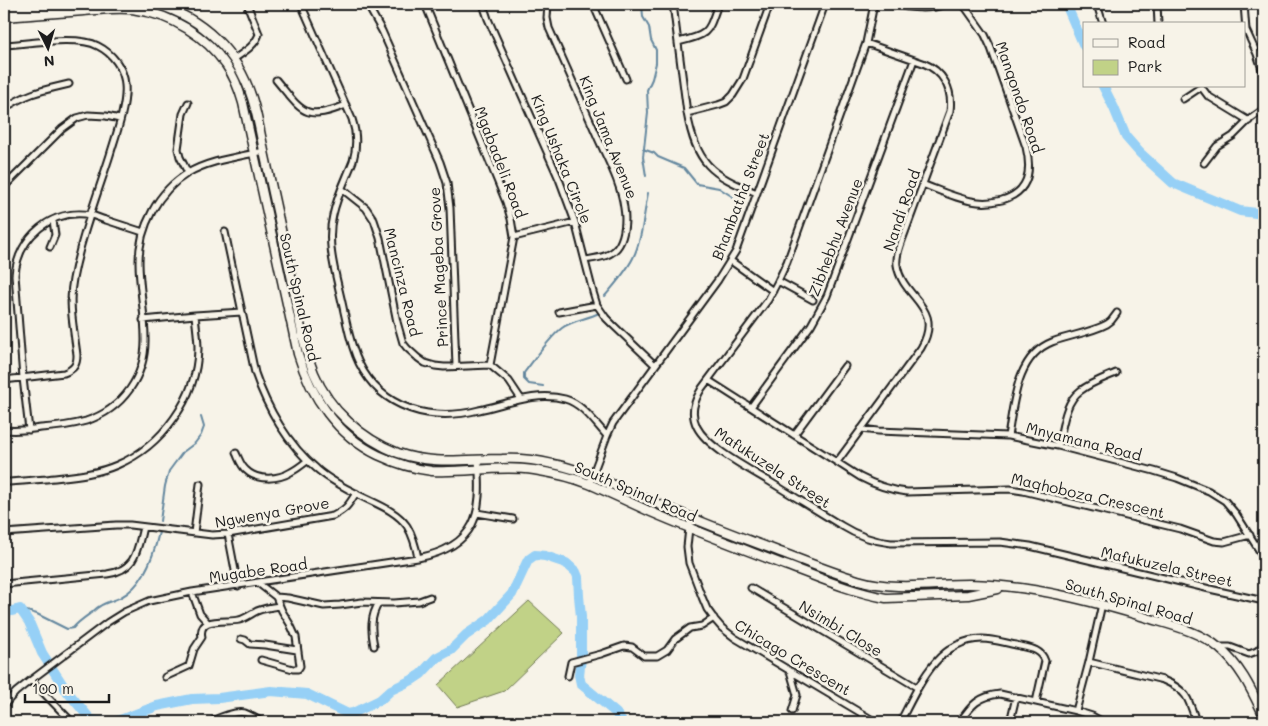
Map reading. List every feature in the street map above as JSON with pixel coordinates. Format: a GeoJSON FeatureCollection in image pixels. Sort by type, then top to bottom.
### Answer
{"type":"FeatureCollection","features":[{"type":"Feature","properties":{"kind":"street"},"geometry":{"type":"LineString","coordinates":[[4,10],[64,4]]}},
{"type":"Feature","properties":{"kind":"street","name":"South Spinal Road"},"geometry":{"type":"LineString","coordinates":[[155,4],[189,17],[201,25],[234,59],[251,97],[307,350],[315,376],[329,400],[344,418],[358,431],[372,440],[401,454],[429,460],[512,459],[564,466],[840,575],[874,584],[902,587],[969,584],[1007,586],[1102,604],[1192,632],[1218,647],[1241,673],[1264,716]]}},
{"type":"Feature","properties":{"kind":"street"},"geometry":{"type":"LineString","coordinates":[[234,59],[252,46],[259,34],[247,4]]}},
{"type":"Feature","properties":{"kind":"street"},"geometry":{"type":"LineString","coordinates":[[301,4],[354,126],[356,146],[353,161],[332,217],[330,230],[331,247],[345,317],[353,348],[360,365],[373,383],[395,402],[418,412],[448,415],[471,412],[521,399],[542,396],[566,399],[579,406],[607,436]]}},
{"type":"Feature","properties":{"kind":"street","name":"Prince Mageba Grove"},"geometry":{"type":"LineString","coordinates":[[367,4],[382,31],[447,183],[450,208],[456,366]]}},
{"type":"Feature","properties":{"kind":"street","name":"Mgabadeli Road"},"geometry":{"type":"LineString","coordinates":[[425,4],[509,208],[514,237],[490,365]]}},
{"type":"Feature","properties":{"kind":"street","name":"King Ushaka Circle"},"geometry":{"type":"LineString","coordinates":[[483,4],[559,179],[575,222],[597,305],[613,326],[655,365]]}},
{"type":"Feature","properties":{"kind":"street","name":"King Jama Avenue"},"geometry":{"type":"LineString","coordinates":[[548,4],[547,18],[549,28],[611,168],[624,206],[624,228],[619,245],[606,256],[585,260]]}},
{"type":"Feature","properties":{"kind":"street"},"geometry":{"type":"LineString","coordinates":[[593,4],[626,80]]}},
{"type":"Feature","properties":{"kind":"street"},"geometry":{"type":"LineString","coordinates":[[673,4],[687,113],[696,146],[711,168],[724,179],[757,193]]}},
{"type":"Feature","properties":{"kind":"street"},"geometry":{"type":"LineString","coordinates":[[678,42],[696,38],[705,33],[710,26],[718,4]]}},
{"type":"Feature","properties":{"kind":"street"},"geometry":{"type":"LineString","coordinates":[[687,113],[726,102],[733,95],[743,79],[770,4]]}},
{"type":"Feature","properties":{"kind":"street","name":"Bhambatha Street"},"geometry":{"type":"LineString","coordinates":[[589,484],[607,436],[617,417],[718,280],[736,251],[825,4]]}},
{"type":"Feature","properties":{"kind":"street","name":"Mafukuzela Street"},"geometry":{"type":"LineString","coordinates":[[874,4],[866,43],[790,253],[773,291],[697,396],[693,409],[698,429],[717,448],[864,538],[891,543],[1000,542],[1018,544],[1264,601]]}},
{"type":"Feature","properties":{"kind":"street"},"geometry":{"type":"LineString","coordinates":[[887,4],[918,8],[946,4]]}},
{"type":"Feature","properties":{"kind":"street","name":"Manqondo Road"},"geometry":{"type":"LineString","coordinates":[[922,184],[971,201],[993,202],[1017,193],[1025,183],[1029,170],[1026,147],[991,48],[963,4]]}},
{"type":"Feature","properties":{"kind":"street"},"geometry":{"type":"LineString","coordinates":[[1097,4],[1102,22]]}},
{"type":"Feature","properties":{"kind":"street"},"geometry":{"type":"LineString","coordinates":[[1157,4],[1158,22]]}},
{"type":"Feature","properties":{"kind":"street"},"geometry":{"type":"LineString","coordinates":[[1244,4],[1245,22]]}},
{"type":"Feature","properties":{"kind":"street","name":"South Spinal Road"},"geometry":{"type":"LineString","coordinates":[[4,17],[107,6],[150,12],[182,25],[215,50],[227,66],[244,103],[298,354],[304,374],[322,407],[332,420],[354,440],[378,455],[419,469],[432,471],[499,468],[534,470],[564,476],[589,484],[689,528],[844,587],[874,596],[886,598],[968,595],[1007,586]]}},
{"type":"Feature","properties":{"kind":"street"},"geometry":{"type":"LineString","coordinates":[[1246,30],[1264,76]]}},
{"type":"Feature","properties":{"kind":"street"},"geometry":{"type":"LineString","coordinates":[[4,45],[79,41],[97,45],[117,62],[125,82],[125,97],[120,119],[80,250],[72,287],[76,364],[70,371],[64,373],[4,380]]}},
{"type":"Feature","properties":{"kind":"street","name":"Nandi Road"},"geometry":{"type":"LineString","coordinates":[[837,462],[921,348],[929,328],[925,311],[901,278],[897,262],[900,246],[950,110],[948,88],[942,76],[930,66],[866,43]]}},
{"type":"Feature","properties":{"kind":"street","name":"Zibhebhu Avenue"},"geometry":{"type":"LineString","coordinates":[[751,408],[811,325],[827,296],[914,60]]}},
{"type":"Feature","properties":{"kind":"street"},"geometry":{"type":"LineString","coordinates":[[276,80],[296,105],[307,112],[323,113],[346,105]]}},
{"type":"Feature","properties":{"kind":"street"},"geometry":{"type":"LineString","coordinates":[[4,109],[27,95],[69,84]]}},
{"type":"Feature","properties":{"kind":"street"},"geometry":{"type":"LineString","coordinates":[[1183,99],[1202,88],[1208,96],[1248,121]]}},
{"type":"Feature","properties":{"kind":"street"},"geometry":{"type":"LineString","coordinates":[[188,104],[183,114],[178,149],[180,158],[188,173]]}},
{"type":"Feature","properties":{"kind":"street"},"geometry":{"type":"LineString","coordinates":[[1204,163],[1214,149],[1233,136],[1264,109]]}},
{"type":"Feature","properties":{"kind":"street"},"geometry":{"type":"LineString","coordinates":[[4,187],[62,129],[77,118],[88,115],[120,119]]}},
{"type":"Feature","properties":{"kind":"street"},"geometry":{"type":"LineString","coordinates":[[4,430],[60,427],[87,420],[104,413],[123,398],[132,386],[142,364],[145,338],[139,252],[143,232],[152,211],[162,195],[188,173],[212,163],[264,151]]}},
{"type":"Feature","properties":{"kind":"street","name":"Mancinza Road"},"geometry":{"type":"LineString","coordinates":[[342,190],[366,208],[374,220],[380,238],[397,322],[407,348],[425,363],[435,366],[490,365]]}},
{"type":"Feature","properties":{"kind":"street"},"geometry":{"type":"LineString","coordinates":[[29,430],[15,275],[18,257],[27,240],[42,226],[66,216],[91,215],[143,232]]}},
{"type":"Feature","properties":{"kind":"street"},"geometry":{"type":"LineString","coordinates":[[50,247],[55,233],[53,220]]}},
{"type":"Feature","properties":{"kind":"street"},"geometry":{"type":"LineString","coordinates":[[514,237],[575,222]]}},
{"type":"Feature","properties":{"kind":"street"},"geometry":{"type":"LineString","coordinates":[[225,232],[253,366],[262,391],[282,428],[294,446],[325,475],[389,510],[402,520],[414,540],[418,558]]}},
{"type":"Feature","properties":{"kind":"street"},"geometry":{"type":"LineString","coordinates":[[731,261],[773,291]]}},
{"type":"Feature","properties":{"kind":"street"},"geometry":{"type":"LineString","coordinates":[[778,281],[813,300]]}},
{"type":"Feature","properties":{"kind":"street"},"geometry":{"type":"LineString","coordinates":[[558,312],[597,305]]}},
{"type":"Feature","properties":{"kind":"street"},"geometry":{"type":"LineString","coordinates":[[144,320],[242,312]]}},
{"type":"Feature","properties":{"kind":"street"},"geometry":{"type":"LineString","coordinates":[[1008,436],[1020,378],[1032,356],[1044,345],[1107,324],[1117,313]]}},
{"type":"Feature","properties":{"kind":"street"},"geometry":{"type":"LineString","coordinates":[[4,482],[82,475],[103,470],[118,465],[148,446],[162,433],[179,412],[188,396],[198,350],[195,315]]}},
{"type":"Feature","properties":{"kind":"street"},"geometry":{"type":"LineString","coordinates":[[490,365],[509,381],[521,399]]}},
{"type":"Feature","properties":{"kind":"street"},"geometry":{"type":"LineString","coordinates":[[794,436],[844,366]]}},
{"type":"Feature","properties":{"kind":"street"},"geometry":{"type":"LineString","coordinates":[[1058,446],[1067,412],[1074,397],[1088,386],[1116,374]]}},
{"type":"Feature","properties":{"kind":"street","name":"Maqhoboza Crescent"},"geometry":{"type":"LineString","coordinates":[[708,380],[871,483],[907,492],[1010,489],[1180,529],[1214,541],[1224,542],[1250,535]]}},
{"type":"Feature","properties":{"kind":"street","name":"Mnyamana Road"},"geometry":{"type":"LineString","coordinates":[[861,429],[1008,436],[1058,446],[1177,478],[1209,491],[1230,506],[1264,558]]}},
{"type":"Feature","properties":{"kind":"street"},"geometry":{"type":"LineString","coordinates":[[236,453],[246,470],[262,478],[283,476],[308,461]]}},
{"type":"Feature","properties":{"kind":"street","name":"Mugabe Road"},"geometry":{"type":"LineString","coordinates":[[4,705],[30,680],[108,622],[124,612],[149,601],[192,592],[418,558],[442,552],[457,544],[470,531],[477,513],[479,496],[478,460]]}},
{"type":"Feature","properties":{"kind":"street"},"geometry":{"type":"LineString","coordinates":[[194,533],[200,484]]}},
{"type":"Feature","properties":{"kind":"street","name":"Ngwenya Grove"},"geometry":{"type":"LineString","coordinates":[[4,533],[11,534],[106,525],[130,525],[212,535],[228,534],[333,516],[349,506],[356,493]]}},
{"type":"Feature","properties":{"kind":"street"},"geometry":{"type":"LineString","coordinates":[[477,513],[514,519]]}},
{"type":"Feature","properties":{"kind":"street","name":"Chicago Crescent"},"geometry":{"type":"LineString","coordinates":[[692,518],[689,528],[687,557],[702,598],[722,628],[876,722]]}},
{"type":"Feature","properties":{"kind":"street"},"geometry":{"type":"LineString","coordinates":[[4,584],[107,574],[121,570],[134,559],[143,527]]}},
{"type":"Feature","properties":{"kind":"street"},"geometry":{"type":"LineString","coordinates":[[228,534],[238,586]]}},
{"type":"Feature","properties":{"kind":"street"},"geometry":{"type":"LineString","coordinates":[[257,583],[276,597],[295,634],[300,666],[293,669],[261,660]]}},
{"type":"Feature","properties":{"kind":"street","name":"Nsimbi Close"},"geometry":{"type":"LineString","coordinates":[[751,588],[918,688]]}},
{"type":"Feature","properties":{"kind":"street"},"geometry":{"type":"LineString","coordinates":[[192,592],[200,614],[208,623]]}},
{"type":"Feature","properties":{"kind":"street"},"geometry":{"type":"LineString","coordinates":[[276,597],[324,606],[362,602],[389,604],[414,602],[430,597]]}},
{"type":"Feature","properties":{"kind":"street"},"geometry":{"type":"LineString","coordinates":[[374,646],[371,626],[373,612],[379,603]]}},
{"type":"Feature","properties":{"kind":"street"},"geometry":{"type":"LineString","coordinates":[[1076,711],[1102,604]]}},
{"type":"Feature","properties":{"kind":"street"},"geometry":{"type":"LineString","coordinates":[[165,677],[189,666],[194,648],[202,637],[201,629],[208,623],[241,620],[258,611],[280,606]]}},
{"type":"Feature","properties":{"kind":"street"},"geometry":{"type":"LineString","coordinates":[[568,676],[572,662],[602,654],[620,646],[628,646],[644,656],[657,656],[667,650],[675,639],[690,628],[702,626],[714,618]]}},
{"type":"Feature","properties":{"kind":"street"},"geometry":{"type":"LineString","coordinates":[[241,639],[250,644],[297,650]]}},
{"type":"Feature","properties":{"kind":"street"},"geometry":{"type":"LineString","coordinates":[[900,722],[918,688],[941,655],[962,643],[973,640],[984,639],[1034,649],[1041,653],[1045,661],[1036,702]]}},
{"type":"Feature","properties":{"kind":"street"},"geometry":{"type":"LineString","coordinates":[[1218,647],[1230,647],[1248,654],[1257,651],[1264,644]]}},
{"type":"Feature","properties":{"kind":"street"},"geometry":{"type":"LineString","coordinates":[[1089,662],[1173,684],[1186,695],[1196,722]]}},
{"type":"Feature","properties":{"kind":"street"},"geometry":{"type":"LineString","coordinates":[[790,670],[797,695],[792,711]]}},
{"type":"Feature","properties":{"kind":"street"},"geometry":{"type":"LineString","coordinates":[[30,680],[72,722]]}},
{"type":"Feature","properties":{"kind":"street"},"geometry":{"type":"LineString","coordinates":[[960,722],[968,709],[976,702],[992,695],[1000,694],[1076,711],[1103,722]]}},
{"type":"Feature","properties":{"kind":"street"},"geometry":{"type":"LineString","coordinates":[[1010,722],[1016,697]]}},
{"type":"Feature","properties":{"kind":"street"},"geometry":{"type":"LineString","coordinates":[[211,722],[241,712],[263,722]]}},
{"type":"Feature","properties":{"kind":"green space"},"geometry":{"type":"Polygon","coordinates":[[[529,601],[564,633],[504,691],[457,707],[438,685],[529,601]]]}},
{"type":"Feature","properties":{"kind":"waterway"},"geometry":{"type":"LineString","coordinates":[[642,4],[643,17],[649,27],[651,40],[656,50],[656,63],[647,90],[648,113],[643,157],[646,176]]}},
{"type":"Feature","properties":{"kind":"waterway"},"geometry":{"type":"LineString","coordinates":[[1066,4],[1083,44]]}},
{"type":"Feature","properties":{"kind":"waterway"},"geometry":{"type":"LineString","coordinates":[[1104,88],[1126,137],[1140,153],[1173,183],[1240,211],[1264,214]]}},
{"type":"Feature","properties":{"kind":"waterway"},"geometry":{"type":"LineString","coordinates":[[643,149],[684,168],[697,184],[719,188],[733,197]]}},
{"type":"Feature","properties":{"kind":"waterway"},"geometry":{"type":"LineString","coordinates":[[605,296],[627,268],[636,251],[641,235],[648,193]]}},
{"type":"Feature","properties":{"kind":"waterway"},"geometry":{"type":"LineString","coordinates":[[543,386],[529,384],[524,379],[524,373],[552,337],[562,328],[599,313]]}},
{"type":"Feature","properties":{"kind":"waterway"},"geometry":{"type":"LineString","coordinates":[[160,521],[169,471],[183,452],[195,443],[201,435],[204,427],[201,417]]}},
{"type":"Feature","properties":{"kind":"waterway"},"geometry":{"type":"LineString","coordinates":[[20,609],[37,614],[67,629],[73,628],[99,607],[121,597],[136,585],[151,560],[159,532]]}},
{"type":"Feature","properties":{"kind":"waterway"},"geometry":{"type":"LineString","coordinates":[[115,722],[157,706],[192,699],[219,698],[271,691],[307,694],[348,714],[353,713],[380,700],[391,690],[421,674],[436,658],[451,650],[466,635],[488,620],[512,594],[528,560],[535,555],[545,556],[566,563],[576,572],[581,617],[579,675],[581,684],[616,713],[622,722]]}},
{"type":"Feature","properties":{"kind":"waterway"},"geometry":{"type":"LineString","coordinates":[[4,613],[20,609],[29,622],[42,653],[66,690],[91,720],[103,722]]}}]}
